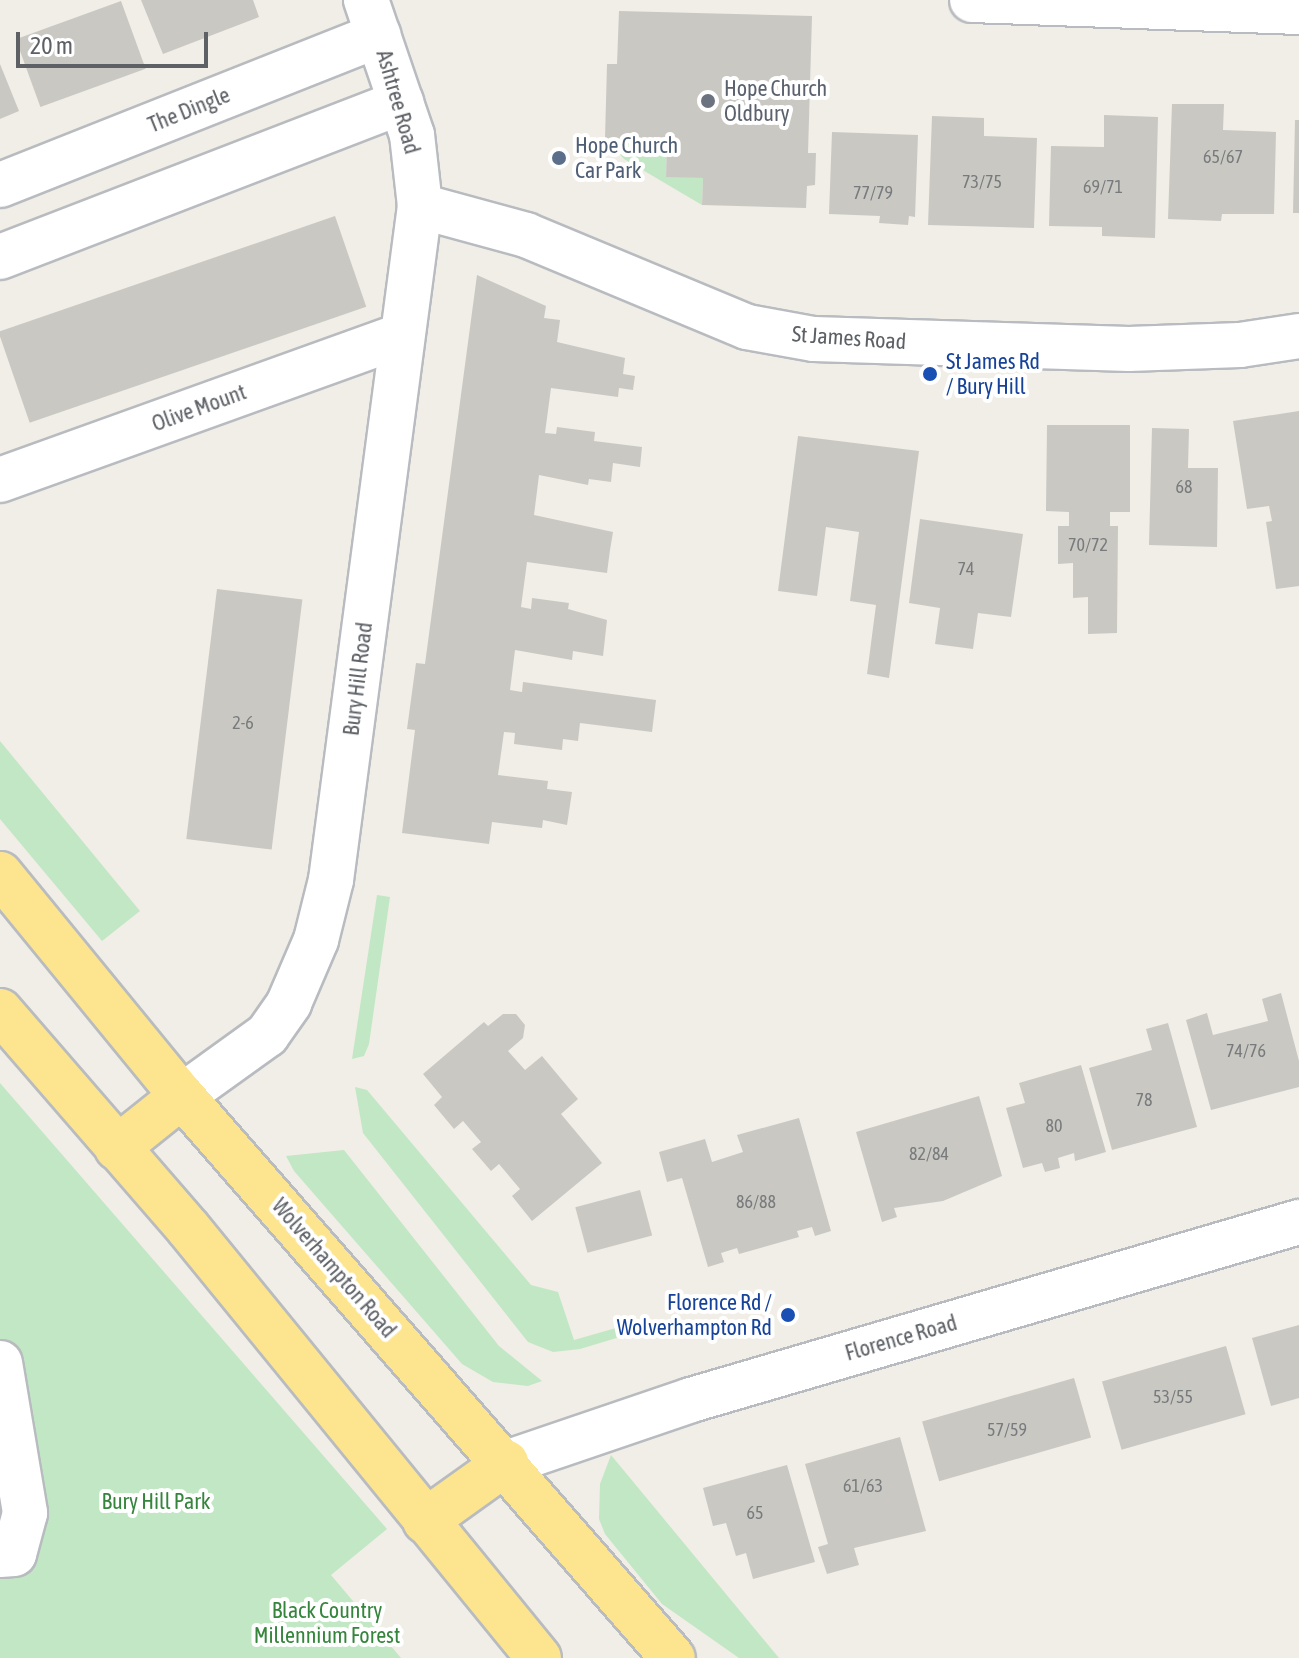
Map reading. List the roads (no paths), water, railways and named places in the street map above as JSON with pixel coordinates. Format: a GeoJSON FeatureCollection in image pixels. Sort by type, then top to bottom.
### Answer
{"type":"FeatureCollection","features":[{"type":"Feature","properties":{"kind":"highway","name":"Wolverhampton Road"},"geometry":{"type":"LineString","coordinates":[[0,874],[182,1096],[506,1463],[673,1658]]}},
{"type":"Feature","properties":{"kind":"highway"},"geometry":{"type":"LineString","coordinates":[[0,1011],[539,1658]]}},
{"type":"Feature","properties":{"kind":"highway"},"geometry":{"type":"LineString","coordinates":[[117,1148],[182,1096]]}},
{"type":"Feature","properties":{"kind":"highway"},"geometry":{"type":"LineString","coordinates":[[425,1521],[506,1463]]}},
{"type":"Feature","properties":{"kind":"street"},"geometry":{"type":"LineString","coordinates":[[972,0],[1299,12]]}},
{"type":"Feature","properties":{"kind":"street","name":"Ashtree Road"},"geometry":{"type":"LineString","coordinates":[[372,18],[412,135],[420,206]]}},
{"type":"Feature","properties":{"kind":"street","name":"The Dingle"},"geometry":{"type":"LineString","coordinates":[[0,185],[372,18]]}},
{"type":"Feature","properties":{"kind":"street"},"geometry":{"type":"LineString","coordinates":[[0,257],[401,102]]}},
{"type":"Feature","properties":{"kind":"street","name":"St James Road"},"geometry":{"type":"LineString","coordinates":[[420,206],[526,235],[747,327],[814,339],[1129,349],[1240,345],[1299,336]]}},
{"type":"Feature","properties":{"kind":"street","name":"Bury Hill Road"},"geometry":{"type":"LineString","coordinates":[[182,1096],[267,1035],[289,1003],[316,940],[346,780],[399,336],[420,206]]}},
{"type":"Feature","properties":{"kind":"street","name":"Olive Mount"},"geometry":{"type":"LineString","coordinates":[[0,480],[399,336]]}},
{"type":"Feature","properties":{"kind":"street","name":"Florence Road"},"geometry":{"type":"LineString","coordinates":[[506,1463],[691,1400],[1299,1222]]}},
{"type":"Feature","properties":{"kind":"street"},"geometry":{"type":"LineString","coordinates":[[0,1363],[25,1513],[14,1554],[0,1555]]}},
{"type":"Feature","properties":{"kind":"place","name":"Hope Church Oldbury"},"geometry":{"type":"Point","coordinates":[708,101]}},
{"type":"Feature","properties":{"kind":"place","name":"Hope Church Car Park"},"geometry":{"type":"Point","coordinates":[559,158]}},
{"type":"Feature","properties":{"kind":"place","name":"St James Rd / Bury Hill"},"geometry":{"type":"Point","coordinates":[930,374]}},
{"type":"Feature","properties":{"kind":"place","name":"Florence Rd / Wolverhampton Rd"},"geometry":{"type":"Point","coordinates":[788,1315]}},
{"type":"Feature","properties":{"kind":"park label","name":"Bury Hill Park"},"geometry":{"type":"Point","coordinates":[156,1502]}},
{"type":"Feature","properties":{"kind":"park label","name":"Black Country Millennium Forest"},"geometry":{"type":"Point","coordinates":[327,1622]}}]}
